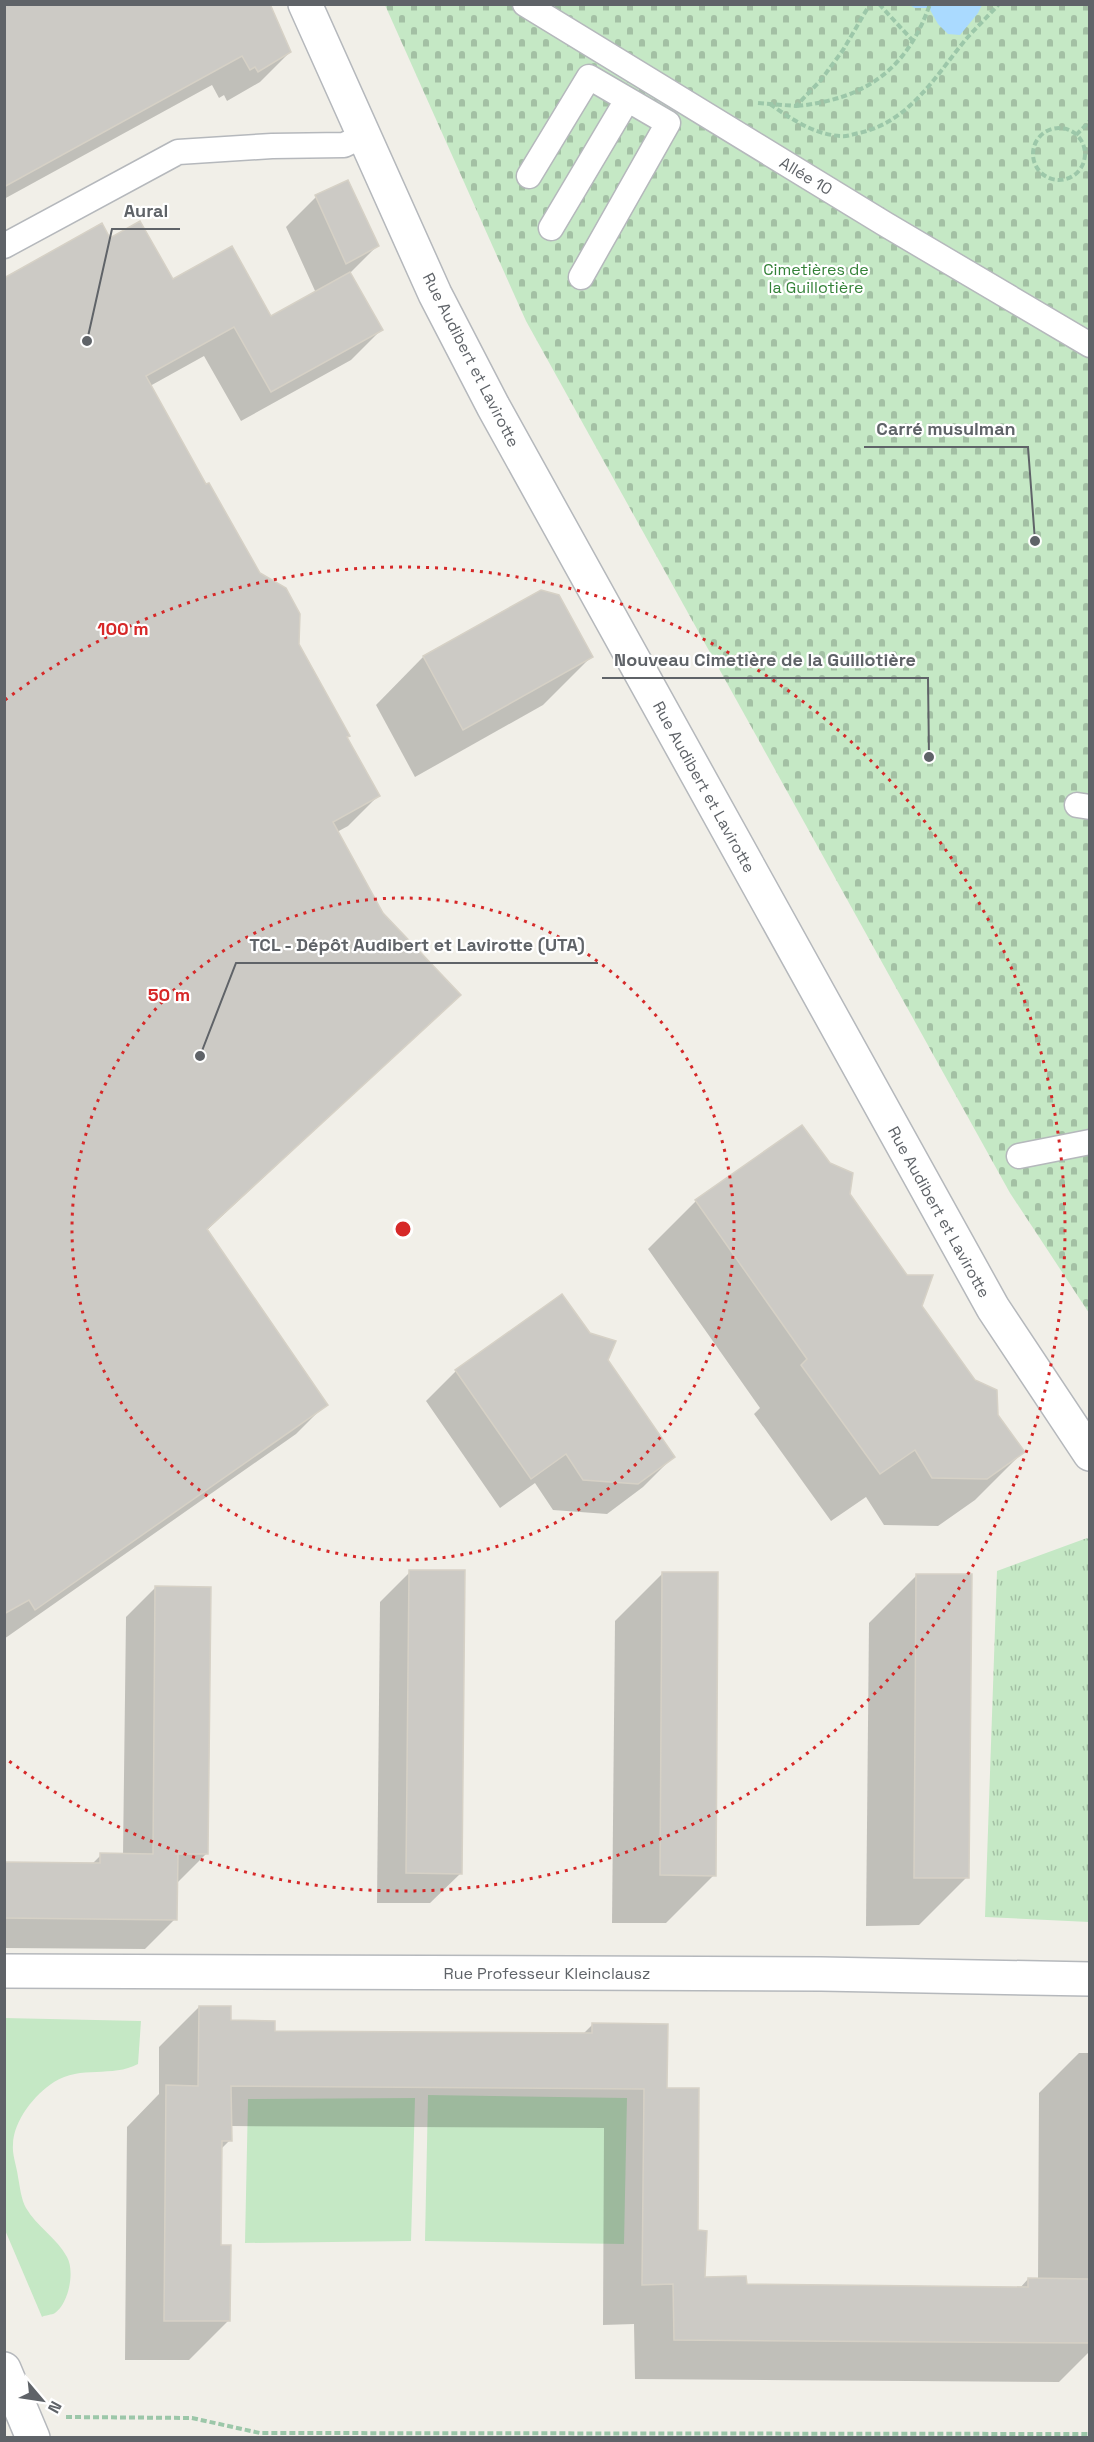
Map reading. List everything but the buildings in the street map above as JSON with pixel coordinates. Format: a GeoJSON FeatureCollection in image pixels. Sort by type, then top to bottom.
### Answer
{"type":"FeatureCollection","features":[{"type":"Feature","properties":{"kind":"street","name":"Rue Audibert et Lavirotte"},"geometry":{"type":"LineString","coordinates":[[305,4],[435,294],[493,406],[993,1308],[1089,1454]]}},
{"type":"Feature","properties":{"kind":"street","name":"Rue Professeur Kleinclausz"},"geometry":{"type":"LineString","coordinates":[[4,1971],[821,1974],[1089,1979]]}},
{"type":"Feature","properties":{"kind":"street"},"geometry":{"type":"LineString","coordinates":[[4,2369],[29,2427]]}},
{"type":"Feature","properties":{"kind":"lane","name":"Allée 10"},"geometry":{"type":"LineString","coordinates":[[525,4],[1089,345]]}},
{"type":"Feature","properties":{"kind":"lane"},"geometry":{"type":"LineString","coordinates":[[529,176],[589,77],[668,123],[581,277]]}},
{"type":"Feature","properties":{"kind":"lane"},"geometry":{"type":"LineString","coordinates":[[551,228],[636,105],[658,86]]}},
{"type":"Feature","properties":{"kind":"lane"},"geometry":{"type":"LineString","coordinates":[[4,246],[178,152],[272,146],[344,145],[365,135]]}},
{"type":"Feature","properties":{"kind":"lane"},"geometry":{"type":"LineString","coordinates":[[1019,1156],[1089,1142]]}},
{"type":"Feature","properties":{"kind":"path"},"geometry":{"type":"LineString","coordinates":[[796,106],[821,80],[843,50],[870,4]]}},
{"type":"Feature","properties":{"kind":"path"},"geometry":{"type":"LineString","coordinates":[[879,4],[914,42]]}},
{"type":"Feature","properties":{"kind":"path"},"geometry":{"type":"LineString","coordinates":[[770,104],[792,119],[818,132],[842,137],[873,130],[897,117],[925,92],[968,38],[999,4]]}},
{"type":"Feature","properties":{"kind":"path"},"geometry":{"type":"LineString","coordinates":[[751,102],[796,106],[822,103],[860,90],[887,73],[906,55],[923,26],[929,6]]}},
{"type":"Feature","properties":{"kind":"path"},"geometry":{"type":"LineString","coordinates":[[1076,135],[1089,121]]}},
{"type":"Feature","properties":{"kind":"path"},"geometry":{"type":"LineString","coordinates":[[1053,129],[1065,129],[1076,135],[1083,145],[1085,157],[1081,169],[1071,177],[1059,180],[1047,178],[1035,164],[1033,158],[1035,145],[1042,135],[1053,129]]}},
{"type":"Feature","properties":{"kind":"path"},"geometry":{"type":"LineString","coordinates":[[29,2427],[192,2418],[260,2433],[1089,2434]]}},
{"type":"Feature","properties":{"kind":"green space","name":"Cimetières de la Guillotière"},"geometry":{"type":"Polygon","coordinates":[[[385,5],[1089,5],[1089,1313],[1010,1193],[526,321],[385,5]]]}},
{"type":"Feature","properties":{"kind":"green space"},"geometry":{"type":"Polygon","coordinates":[[[1087,1538],[1090,1541],[1089,1922],[985,1917],[997,1571],[1087,1538]]]}},
{"type":"Feature","properties":{"kind":"green space"},"geometry":{"type":"Polygon","coordinates":[[[4,2018],[141,2021],[138,2064],[118,2070],[75,2074],[54,2082],[26,2109],[17,2127],[13,2153],[24,2204],[36,2221],[63,2250],[70,2270],[69,2286],[64,2302],[55,2313],[42,2317],[5,2230],[4,2018]]]}},
{"type":"Feature","properties":{"kind":"green space"},"geometry":{"type":"Polygon","coordinates":[[[428,2095],[627,2098],[624,2244],[425,2241],[428,2095]]]}},
{"type":"Feature","properties":{"kind":"green space"},"geometry":{"type":"Polygon","coordinates":[[[415,2098],[411,2241],[245,2243],[248,2099],[415,2098]]]}},
{"type":"Feature","properties":{"kind":"water"},"geometry":{"type":"Polygon","coordinates":[[[909,5],[982,5],[960,35],[948,34],[938,24],[929,8],[915,8],[909,5]]]}},
{"type":"Feature","properties":{"kind":"place","name":"Aural"},"geometry":{"type":"Point","coordinates":[87,341]}},
{"type":"Feature","properties":{"kind":"place","name":"Carré musulman"},"geometry":{"type":"Point","coordinates":[1035,541]}},
{"type":"Feature","properties":{"kind":"place","name":"Nouveau Cimetière de la Guillotière"},"geometry":{"type":"Point","coordinates":[929,757]}},
{"type":"Feature","properties":{"kind":"place","name":"TCL - Dépôt Audibert et Lavirotte (UTA)"},"geometry":{"type":"Point","coordinates":[200,1056]}}]}
